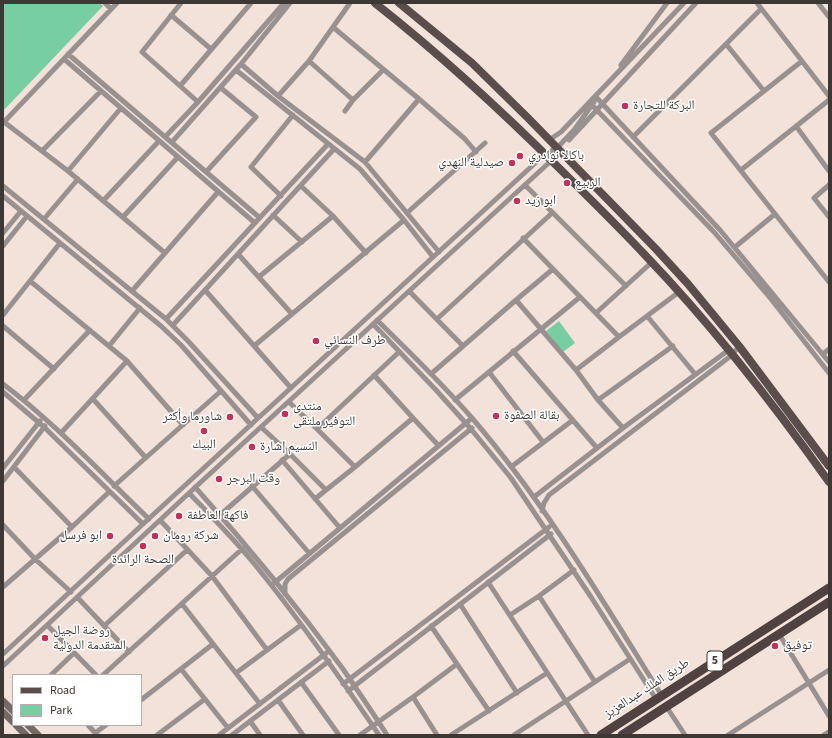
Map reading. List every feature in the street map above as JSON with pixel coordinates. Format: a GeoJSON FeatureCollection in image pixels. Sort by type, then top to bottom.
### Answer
{"type":"FeatureCollection","features":[{"type":"Feature","properties":{"kind":"highway","name":"طريق الملك عبدالعزيز"},"geometry":{"type":"LineString","coordinates":[[601,735],[829,588]]}},
{"type":"Feature","properties":{"kind":"highway","name":"طريق الملك عبدالعزيز"},"geometry":{"type":"LineString","coordinates":[[622,735],[829,602]]}},
{"type":"Feature","properties":{"kind":"main road"},"geometry":{"type":"LineString","coordinates":[[376,3],[457,70],[552,160],[652,262],[730,352],[829,482]]}},
{"type":"Feature","properties":{"kind":"main road"},"geometry":{"type":"LineString","coordinates":[[399,3],[472,63],[656,249],[688,284],[739,346],[829,466]]}},
{"type":"Feature","properties":{"kind":"main road"},"geometry":{"type":"LineString","coordinates":[[3,701],[12,710]]}},
{"type":"Feature","properties":{"kind":"main road"},"geometry":{"type":"LineString","coordinates":[[3,712],[12,721]]}},
{"type":"Feature","properties":{"kind":"main road"},"geometry":{"type":"LineString","coordinates":[[17,726],[25,735]]}},
{"type":"Feature","properties":{"kind":"main road"},"geometry":{"type":"LineString","coordinates":[[29,726],[38,735]]}},
{"type":"Feature","properties":{"kind":"street"},"geometry":{"type":"LineString","coordinates":[[105,3],[111,9]]}},
{"type":"Feature","properties":{"kind":"street"},"geometry":{"type":"LineString","coordinates":[[117,3],[4,122],[78,179],[165,252]]}},
{"type":"Feature","properties":{"kind":"street"},"geometry":{"type":"LineString","coordinates":[[181,3],[142,52],[198,102]]}},
{"type":"Feature","properties":{"kind":"street"},"geometry":{"type":"LineString","coordinates":[[180,86],[251,3]]}},
{"type":"Feature","properties":{"kind":"street"},"geometry":{"type":"LineString","coordinates":[[166,137],[284,3]]}},
{"type":"Feature","properties":{"kind":"street"},"geometry":{"type":"LineString","coordinates":[[172,142],[221,88],[290,3]]}},
{"type":"Feature","properties":{"kind":"street"},"geometry":{"type":"LineString","coordinates":[[278,96],[310,61],[350,3]]}},
{"type":"Feature","properties":{"kind":"street"},"geometry":{"type":"LineString","coordinates":[[3,654],[545,154],[557,148],[574,130],[667,3]]}},
{"type":"Feature","properties":{"kind":"street"},"geometry":{"type":"LineString","coordinates":[[549,140],[561,132],[684,3]]}},
{"type":"Feature","properties":{"kind":"street"},"geometry":{"type":"LineString","coordinates":[[569,140],[696,3]]}},
{"type":"Feature","properties":{"kind":"street"},"geometry":{"type":"LineString","coordinates":[[757,3],[829,96]]}},
{"type":"Feature","properties":{"kind":"street"},"geometry":{"type":"LineString","coordinates":[[818,3],[829,17]]}},
{"type":"Feature","properties":{"kind":"street"},"geometry":{"type":"LineString","coordinates":[[633,137],[761,9]]}},
{"type":"Feature","properties":{"kind":"street"},"geometry":{"type":"LineString","coordinates":[[171,15],[211,49]]}},
{"type":"Feature","properties":{"kind":"street"},"geometry":{"type":"LineString","coordinates":[[334,28],[465,139],[476,152]]}},
{"type":"Feature","properties":{"kind":"street"},"geometry":{"type":"LineString","coordinates":[[726,44],[764,91]]}},
{"type":"Feature","properties":{"kind":"street"},"geometry":{"type":"LineString","coordinates":[[68,54],[260,218]]}},
{"type":"Feature","properties":{"kind":"street"},"geometry":{"type":"LineString","coordinates":[[64,59],[255,223]]}},
{"type":"Feature","properties":{"kind":"street"},"geometry":{"type":"LineString","coordinates":[[310,61],[353,100]]}},
{"type":"Feature","properties":{"kind":"street"},"geometry":{"type":"LineString","coordinates":[[802,61],[711,133],[829,282]]}},
{"type":"Feature","properties":{"kind":"street"},"geometry":{"type":"LineString","coordinates":[[241,64],[278,96],[365,162],[408,212],[439,252]]}},
{"type":"Feature","properties":{"kind":"street"},"geometry":{"type":"LineString","coordinates":[[236,70],[360,169],[404,220],[433,257]]}},
{"type":"Feature","properties":{"kind":"street"},"geometry":{"type":"LineString","coordinates":[[345,111],[353,100],[383,70]]}},
{"type":"Feature","properties":{"kind":"street"},"geometry":{"type":"LineString","coordinates":[[206,172],[256,117],[221,88]]}},
{"type":"Feature","properties":{"kind":"street"},"geometry":{"type":"LineString","coordinates":[[42,151],[101,91]]}},
{"type":"Feature","properties":{"kind":"street"},"geometry":{"type":"LineString","coordinates":[[597,98],[735,247],[829,362]]}},
{"type":"Feature","properties":{"kind":"street"},"geometry":{"type":"LineString","coordinates":[[365,162],[419,99]]}},
{"type":"Feature","properties":{"kind":"street"},"geometry":{"type":"LineString","coordinates":[[740,170],[829,100]]}},
{"type":"Feature","properties":{"kind":"street"},"geometry":{"type":"LineString","coordinates":[[592,105],[714,232],[775,304],[829,373]]}},
{"type":"Feature","properties":{"kind":"street"},"geometry":{"type":"LineString","coordinates":[[68,171],[120,108]]}},
{"type":"Feature","properties":{"kind":"street"},"geometry":{"type":"LineString","coordinates":[[281,196],[251,167],[293,115]]}},
{"type":"Feature","properties":{"kind":"street"},"geometry":{"type":"LineString","coordinates":[[796,126],[829,171]]}},
{"type":"Feature","properties":{"kind":"street"},"geometry":{"type":"LineString","coordinates":[[103,201],[159,141]]}},
{"type":"Feature","properties":{"kind":"street"},"geometry":{"type":"LineString","coordinates":[[408,212],[486,143]]}},
{"type":"Feature","properties":{"kind":"street"},"geometry":{"type":"LineString","coordinates":[[166,319],[328,144]]}},
{"type":"Feature","properties":{"kind":"street"},"geometry":{"type":"LineString","coordinates":[[3,666],[195,487],[552,160],[557,148]]}},
{"type":"Feature","properties":{"kind":"street"},"geometry":{"type":"LineString","coordinates":[[173,325],[334,149]]}},
{"type":"Feature","properties":{"kind":"street"},"geometry":{"type":"LineString","coordinates":[[123,217],[178,157]]}},
{"type":"Feature","properties":{"kind":"street"},"geometry":{"type":"LineString","coordinates":[[44,219],[78,179]]}},
{"type":"Feature","properties":{"kind":"street"},"geometry":{"type":"LineString","coordinates":[[525,185],[626,286]]}},
{"type":"Feature","properties":{"kind":"street"},"geometry":{"type":"LineString","coordinates":[[829,185],[814,198],[829,217]]}},
{"type":"Feature","properties":{"kind":"street"},"geometry":{"type":"LineString","coordinates":[[3,186],[173,325],[258,418]]}},
{"type":"Feature","properties":{"kind":"street"},"geometry":{"type":"LineString","coordinates":[[301,186],[333,216],[366,252]]}},
{"type":"Feature","properties":{"kind":"street"},"geometry":{"type":"LineString","coordinates":[[132,291],[218,192]]}},
{"type":"Feature","properties":{"kind":"street"},"geometry":{"type":"LineString","coordinates":[[3,196],[161,326],[181,345],[251,424]]}},
{"type":"Feature","properties":{"kind":"street"},"geometry":{"type":"LineString","coordinates":[[3,233],[21,211]]}},
{"type":"Feature","properties":{"kind":"street"},"geometry":{"type":"LineString","coordinates":[[437,319],[523,238],[552,213]]}},
{"type":"Feature","properties":{"kind":"street"},"geometry":{"type":"LineString","coordinates":[[735,247],[775,214]]}},
{"type":"Feature","properties":{"kind":"street"},"geometry":{"type":"LineString","coordinates":[[273,215],[302,242]]}},
{"type":"Feature","properties":{"kind":"street"},"geometry":{"type":"LineString","coordinates":[[3,246],[27,216]]}},
{"type":"Feature","properties":{"kind":"street"},"geometry":{"type":"LineString","coordinates":[[260,276],[333,216]]}},
{"type":"Feature","properties":{"kind":"street"},"geometry":{"type":"LineString","coordinates":[[254,346],[404,220]]}},
{"type":"Feature","properties":{"kind":"street"},"geometry":{"type":"LineString","coordinates":[[523,238],[619,337]]}},
{"type":"Feature","properties":{"kind":"street"},"geometry":{"type":"LineString","coordinates":[[3,315],[60,243]]}},
{"type":"Feature","properties":{"kind":"street"},"geometry":{"type":"LineString","coordinates":[[238,254],[260,276],[292,314]]}},
{"type":"Feature","properties":{"kind":"street"},"geometry":{"type":"LineString","coordinates":[[596,313],[652,262]]}},
{"type":"Feature","properties":{"kind":"street"},"geometry":{"type":"LineString","coordinates":[[431,374],[553,269]]}},
{"type":"Feature","properties":{"kind":"street"},"geometry":{"type":"LineString","coordinates":[[30,281],[127,361],[183,425]]}},
{"type":"Feature","properties":{"kind":"street"},"geometry":{"type":"LineString","coordinates":[[205,290],[291,388]]}},
{"type":"Feature","properties":{"kind":"street"},"geometry":{"type":"LineString","coordinates":[[409,290],[463,346]]}},
{"type":"Feature","properties":{"kind":"street"},"geometry":{"type":"LineString","coordinates":[[576,370],[679,292]]}},
{"type":"Feature","properties":{"kind":"street"},"geometry":{"type":"LineString","coordinates":[[455,400],[580,296]]}},
{"type":"Feature","properties":{"kind":"street"},"geometry":{"type":"LineString","coordinates":[[516,300],[576,370],[598,400],[623,428]]}},
{"type":"Feature","properties":{"kind":"street"},"geometry":{"type":"LineString","coordinates":[[109,346],[140,308]]}},
{"type":"Feature","properties":{"kind":"street"},"geometry":{"type":"LineString","coordinates":[[647,316],[696,374]]}},
{"type":"Feature","properties":{"kind":"street"},"geometry":{"type":"LineString","coordinates":[[378,320],[472,418],[534,497],[598,593],[659,698]]}},
{"type":"Feature","properties":{"kind":"street"},"geometry":{"type":"LineString","coordinates":[[373,324],[466,423],[511,478],[574,570],[630,658],[659,698]]}},
{"type":"Feature","properties":{"kind":"street"},"geometry":{"type":"LineString","coordinates":[[3,326],[54,368]]}},
{"type":"Feature","properties":{"kind":"street"},"geometry":{"type":"LineString","coordinates":[[24,400],[90,330]]}},
{"type":"Feature","properties":{"kind":"street"},"geometry":{"type":"LineString","coordinates":[[598,400],[673,346]]}},
{"type":"Feature","properties":{"kind":"street"},"geometry":{"type":"LineString","coordinates":[[534,497],[696,374],[739,346]]}},
{"type":"Feature","properties":{"kind":"street"},"geometry":{"type":"LineString","coordinates":[[823,354],[829,349]]}},
{"type":"Feature","properties":{"kind":"street"},"geometry":{"type":"LineString","coordinates":[[513,351],[597,448]]}},
{"type":"Feature","properties":{"kind":"street"},"geometry":{"type":"LineString","coordinates":[[317,429],[399,352]]}},
{"type":"Feature","properties":{"kind":"street"},"geometry":{"type":"LineString","coordinates":[[542,511],[544,503],[549,495],[730,352]]}},
{"type":"Feature","properties":{"kind":"street"},"geometry":{"type":"LineString","coordinates":[[62,433],[127,361]]}},
{"type":"Feature","properties":{"kind":"street"},"geometry":{"type":"LineString","coordinates":[[489,372],[543,442]]}},
{"type":"Feature","properties":{"kind":"street"},"geometry":{"type":"LineString","coordinates":[[374,375],[438,444]]}},
{"type":"Feature","properties":{"kind":"street"},"geometry":{"type":"LineString","coordinates":[[3,384],[62,433],[149,519]]}},
{"type":"Feature","properties":{"kind":"street"},"geometry":{"type":"LineString","coordinates":[[114,486],[221,391]]}},
{"type":"Feature","properties":{"kind":"street"},"geometry":{"type":"LineString","coordinates":[[4,394],[44,427],[143,524]]}},
{"type":"Feature","properties":{"kind":"street"},"geometry":{"type":"LineString","coordinates":[[93,399],[146,458]]}},
{"type":"Feature","properties":{"kind":"street"},"geometry":{"type":"LineString","coordinates":[[289,402],[356,467]]}},
{"type":"Feature","properties":{"kind":"street"},"geometry":{"type":"LineString","coordinates":[[3,468],[43,417]]}},
{"type":"Feature","properties":{"kind":"street"},"geometry":{"type":"LineString","coordinates":[[315,499],[356,467],[413,418]]}},
{"type":"Feature","properties":{"kind":"street"},"geometry":{"type":"LineString","coordinates":[[273,583],[438,444],[472,418]]}},
{"type":"Feature","properties":{"kind":"street"},"geometry":{"type":"LineString","coordinates":[[511,467],[573,420]]}},
{"type":"Feature","properties":{"kind":"street"},"geometry":{"type":"LineString","coordinates":[[3,481],[48,422]]}},
{"type":"Feature","properties":{"kind":"street"},"geometry":{"type":"LineString","coordinates":[[286,594],[284,588],[288,579],[477,424]]}},
{"type":"Feature","properties":{"kind":"street"},"geometry":{"type":"LineString","coordinates":[[261,427],[326,490]]}},
{"type":"Feature","properties":{"kind":"street"},"geometry":{"type":"LineString","coordinates":[[220,515],[290,454]]}},
{"type":"Feature","properties":{"kind":"street"},"geometry":{"type":"LineString","coordinates":[[282,460],[340,528]]}},
{"type":"Feature","properties":{"kind":"street"},"geometry":{"type":"LineString","coordinates":[[14,467],[72,527]]}},
{"type":"Feature","properties":{"kind":"street"},"geometry":{"type":"LineString","coordinates":[[252,486],[309,553]]}},
{"type":"Feature","properties":{"kind":"street"},"geometry":{"type":"LineString","coordinates":[[195,487],[252,551],[301,625],[378,735]]}},
{"type":"Feature","properties":{"kind":"street"},"geometry":{"type":"LineString","coordinates":[[3,587],[72,527],[109,492]]}},
{"type":"Feature","properties":{"kind":"street"},"geometry":{"type":"LineString","coordinates":[[189,493],[273,583],[286,594],[350,679],[387,735]]}},
{"type":"Feature","properties":{"kind":"street"},"geometry":{"type":"LineString","coordinates":[[160,520],[212,576],[267,650]]}},
{"type":"Feature","properties":{"kind":"street"},"geometry":{"type":"LineString","coordinates":[[343,684],[552,524]]}},
{"type":"Feature","properties":{"kind":"street"},"geometry":{"type":"LineString","coordinates":[[3,525],[35,559],[70,592]]}},
{"type":"Feature","properties":{"kind":"street"},"geometry":{"type":"LineString","coordinates":[[348,691],[556,531]]}},
{"type":"Feature","properties":{"kind":"street"},"geometry":{"type":"LineString","coordinates":[[104,674],[242,549]]}},
{"type":"Feature","properties":{"kind":"street"},"geometry":{"type":"LineString","coordinates":[[104,626],[187,550]]}},
{"type":"Feature","properties":{"kind":"street"},"geometry":{"type":"LineString","coordinates":[[510,615],[574,570]]}},
{"type":"Feature","properties":{"kind":"street"},"geometry":{"type":"LineString","coordinates":[[488,582],[588,735]]}},
{"type":"Feature","properties":{"kind":"street"},"geometry":{"type":"LineString","coordinates":[[539,596],[595,682]]}},
{"type":"Feature","properties":{"kind":"street"},"geometry":{"type":"LineString","coordinates":[[77,597],[129,652]]}},
{"type":"Feature","properties":{"kind":"street"},"geometry":{"type":"LineString","coordinates":[[182,604],[260,704]]}},
{"type":"Feature","properties":{"kind":"street"},"geometry":{"type":"LineString","coordinates":[[460,604],[517,693]]}},
{"type":"Feature","properties":{"kind":"street"},"geometry":{"type":"LineString","coordinates":[[47,625],[95,674]]}},
{"type":"Feature","properties":{"kind":"street"},"geometry":{"type":"LineString","coordinates":[[236,673],[301,625]]}},
{"type":"Feature","properties":{"kind":"street"},"geometry":{"type":"LineString","coordinates":[[431,626],[489,711]]}},
{"type":"Feature","properties":{"kind":"street"},"geometry":{"type":"LineString","coordinates":[[779,634],[829,716]]}},
{"type":"Feature","properties":{"kind":"street"},"geometry":{"type":"LineString","coordinates":[[142,699],[213,644]]}},
{"type":"Feature","properties":{"kind":"street"},"geometry":{"type":"LineString","coordinates":[[220,735],[329,651]]}},
{"type":"Feature","properties":{"kind":"street"},"geometry":{"type":"LineString","coordinates":[[53,674],[74,653]]}},
{"type":"Feature","properties":{"kind":"street"},"geometry":{"type":"LineString","coordinates":[[232,735],[334,657]]}},
{"type":"Feature","properties":{"kind":"street"},"geometry":{"type":"LineString","coordinates":[[514,735],[566,702],[630,658]]}},
{"type":"Feature","properties":{"kind":"street"},"geometry":{"type":"LineString","coordinates":[[360,735],[457,664]]}},
{"type":"Feature","properties":{"kind":"street"},"geometry":{"type":"LineString","coordinates":[[181,669],[228,728]]}},
{"type":"Feature","properties":{"kind":"street"},"geometry":{"type":"LineString","coordinates":[[728,735],[829,670]]}},
{"type":"Feature","properties":{"kind":"street"},"geometry":{"type":"LineString","coordinates":[[452,735],[547,673]]}},
{"type":"Feature","properties":{"kind":"street"},"geometry":{"type":"LineString","coordinates":[[301,682],[339,735]]}},
{"type":"Feature","properties":{"kind":"street"},"geometry":{"type":"LineString","coordinates":[[413,697],[437,735]]}},
{"type":"Feature","properties":{"kind":"street"},"geometry":{"type":"LineString","coordinates":[[157,735],[205,699]]}},
{"type":"Feature","properties":{"kind":"street"},"geometry":{"type":"LineString","coordinates":[[278,700],[303,735]]}},
{"type":"Feature","properties":{"kind":"street"},"geometry":{"type":"LineString","coordinates":[[666,706],[686,735]]}},
{"type":"Feature","properties":{"kind":"street"},"geometry":{"type":"LineString","coordinates":[[250,721],[260,735]]}},
{"type":"Feature","properties":{"kind":"street"},"geometry":{"type":"LineString","coordinates":[[89,726],[96,734],[105,726]]}},
{"type":"Feature","properties":{"kind":"street"},"geometry":{"type":"LineString","coordinates":[[824,735],[829,732]]}},
{"type":"Feature","properties":{"kind":"green space"},"geometry":{"type":"Polygon","coordinates":[[[3,3],[100,3],[103,6],[3,111],[3,3]]]}},
{"type":"Feature","properties":{"kind":"green space"},"geometry":{"type":"Polygon","coordinates":[[[559,321],[575,343],[563,352],[546,331],[559,321]]]}},
{"type":"Feature","properties":{"kind":"place","name":"البركة للتجارة"},"geometry":{"type":"Point","coordinates":[625,106]}},
{"type":"Feature","properties":{"kind":"place","name":"باكالا نوادري"},"geometry":{"type":"Point","coordinates":[520,156]}},
{"type":"Feature","properties":{"kind":"place","name":"صيدلية النهدي"},"geometry":{"type":"Point","coordinates":[512,163]}},
{"type":"Feature","properties":{"kind":"place","name":"الربيع"},"geometry":{"type":"Point","coordinates":[567,183]}},
{"type":"Feature","properties":{"kind":"place","name":"ابو زيد"},"geometry":{"type":"Point","coordinates":[517,201]}},
{"type":"Feature","properties":{"kind":"place","name":"طرف النسائي"},"geometry":{"type":"Point","coordinates":[316,341]}},
{"type":"Feature","properties":{"kind":"place","name":"منتدى التوفير ملتقى"},"geometry":{"type":"Point","coordinates":[285,414]}},
{"type":"Feature","properties":{"kind":"place","name":"بقالة الصفوة"},"geometry":{"type":"Point","coordinates":[496,416]}},
{"type":"Feature","properties":{"kind":"place","name":"شاورما وأكثر"},"geometry":{"type":"Point","coordinates":[230,417]}},
{"type":"Feature","properties":{"kind":"place","name":"البيك"},"geometry":{"type":"Point","coordinates":[204,431]}},
{"type":"Feature","properties":{"kind":"place","name":"النسيم إشارة"},"geometry":{"type":"Point","coordinates":[252,447]}},
{"type":"Feature","properties":{"kind":"place","name":"وقت البرجر"},"geometry":{"type":"Point","coordinates":[219,479]}},
{"type":"Feature","properties":{"kind":"place","name":"فاكهة العاطفة"},"geometry":{"type":"Point","coordinates":[179,516]}},
{"type":"Feature","properties":{"kind":"place","name":"ابو فرسل"},"geometry":{"type":"Point","coordinates":[110,536]}},
{"type":"Feature","properties":{"kind":"place","name":"شركة رومان"},"geometry":{"type":"Point","coordinates":[155,536]}},
{"type":"Feature","properties":{"kind":"place","name":"الصحة الرائدة"},"geometry":{"type":"Point","coordinates":[143,546]}},
{"type":"Feature","properties":{"kind":"place","name":"روضة الجيل المتقدمة الدولية"},"geometry":{"type":"Point","coordinates":[45,638]}},
{"type":"Feature","properties":{"kind":"place","name":"توفيق"},"geometry":{"type":"Point","coordinates":[775,646]}}]}
